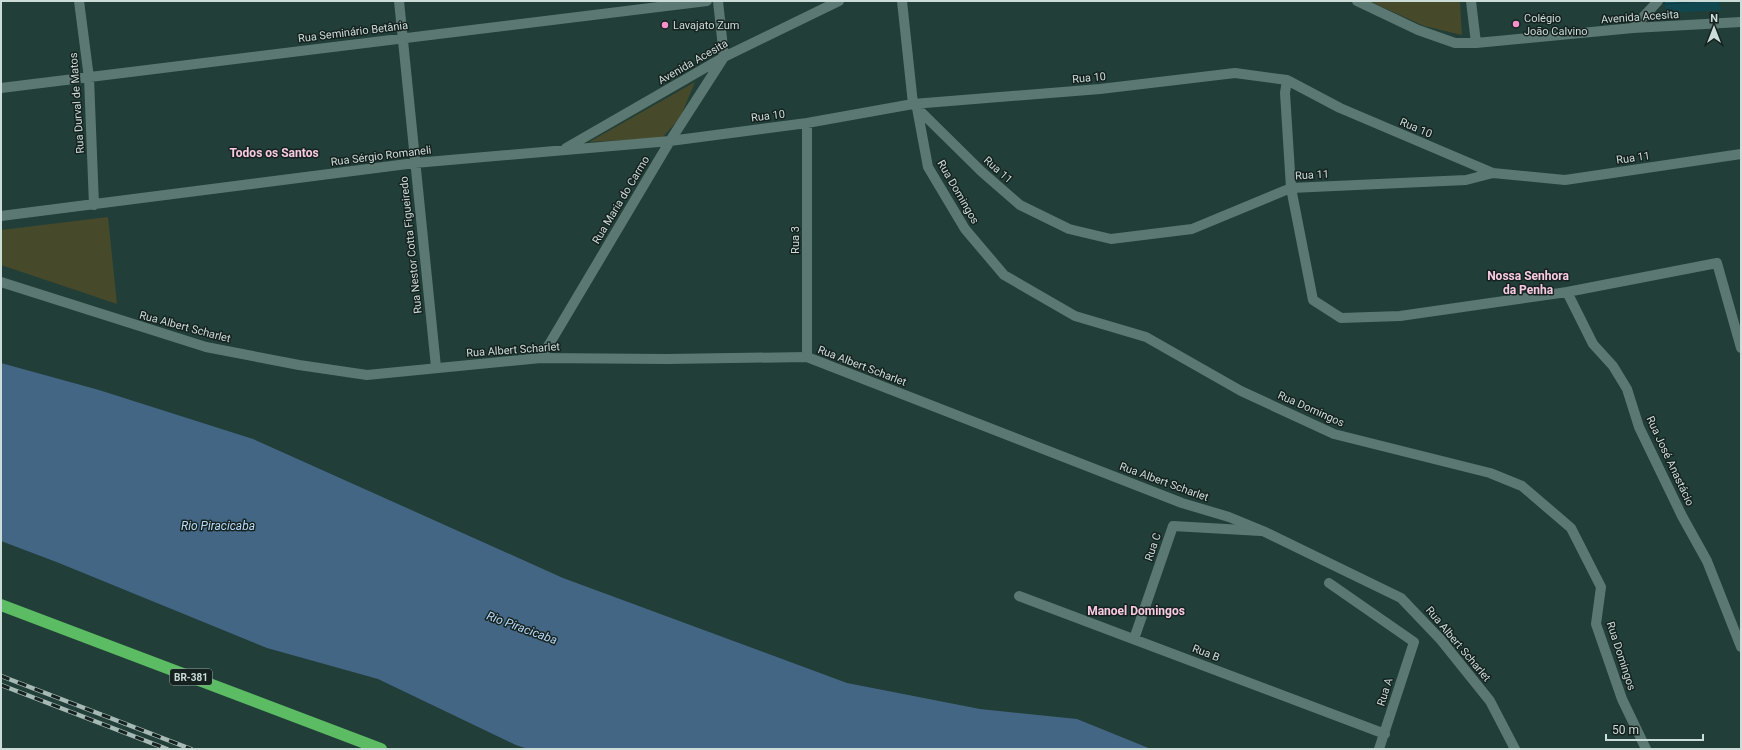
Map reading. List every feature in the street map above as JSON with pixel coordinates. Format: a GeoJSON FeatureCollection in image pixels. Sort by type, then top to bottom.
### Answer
{"type":"FeatureCollection","features":[{"type":"Feature","properties":{"kind":"highway","name":"BR-381"},"geometry":{"type":"LineString","coordinates":[[1,605],[381,749]]}},
{"type":"Feature","properties":{"kind":"street","name":"Rua Durval de Matos"},"geometry":{"type":"LineString","coordinates":[[79,1],[89,78],[94,205]]}},
{"type":"Feature","properties":{"kind":"street","name":"Rua Nestor Cotta Figueiredo"},"geometry":{"type":"LineString","coordinates":[[399,1],[436,367]]}},
{"type":"Feature","properties":{"kind":"street","name":"Rua Seminário Betânia"},"geometry":{"type":"LineString","coordinates":[[1,88],[708,1]]}},
{"type":"Feature","properties":{"kind":"street"},"geometry":{"type":"LineString","coordinates":[[718,1],[724,57]]}},
{"type":"Feature","properties":{"kind":"street","name":"Avenida Acesita"},"geometry":{"type":"LineString","coordinates":[[563,150],[724,57],[838,1]]}},
{"type":"Feature","properties":{"kind":"street","name":"Rua Domingos"},"geometry":{"type":"LineString","coordinates":[[902,1],[915,106],[928,167],[965,230],[1004,275],[1076,316],[1146,337],[1241,391],[1334,434],[1490,473],[1522,486],[1571,528],[1601,587],[1596,624],[1622,699],[1646,749]]}},
{"type":"Feature","properties":{"kind":"street","name":"Avenida Acesita"},"geometry":{"type":"LineString","coordinates":[[1357,1],[1418,30],[1455,43],[1476,43],[1633,28],[1741,22]]}},
{"type":"Feature","properties":{"kind":"street"},"geometry":{"type":"LineString","coordinates":[[1471,1],[1476,43]]}},
{"type":"Feature","properties":{"kind":"street"},"geometry":{"type":"LineString","coordinates":[[1633,28],[1658,1]]}},
{"type":"Feature","properties":{"kind":"street","name":"Rua Maria do Carmo"},"geometry":{"type":"LineString","coordinates":[[541,358],[670,141],[724,57]]}},
{"type":"Feature","properties":{"kind":"street","name":"Rua 10"},"geometry":{"type":"LineString","coordinates":[[670,141],[807,123],[915,106],[1100,89],[1235,73],[1287,80],[1340,108],[1493,173]]}},
{"type":"Feature","properties":{"kind":"street"},"geometry":{"type":"LineString","coordinates":[[1287,80],[1285,93],[1291,188],[1312,300],[1341,318],[1400,316],[1567,292],[1716,263],[1741,348]]}},
{"type":"Feature","properties":{"kind":"street","name":"Rua 11"},"geometry":{"type":"LineString","coordinates":[[915,106],[982,172],[1020,205],[1069,229],[1111,239],[1192,229],[1291,188],[1466,180],[1493,173],[1565,180],[1741,154]]}},
{"type":"Feature","properties":{"kind":"street","name":"Rua 3"},"geometry":{"type":"LineString","coordinates":[[806,357],[807,123]]}},
{"type":"Feature","properties":{"kind":"street","name":"Rua Sérgio Romaneli"},"geometry":{"type":"LineString","coordinates":[[1,216],[415,163],[670,141]]}},
{"type":"Feature","properties":{"kind":"street","name":"Rua Albert Scharlet"},"geometry":{"type":"LineString","coordinates":[[1,282],[206,348],[299,366],[367,375],[436,367],[541,358],[667,359],[806,357],[1175,500],[1229,516],[1401,598],[1441,640],[1490,701],[1515,749]]}},
{"type":"Feature","properties":{"kind":"street","name":"Rua José Anastácio"},"geometry":{"type":"LineString","coordinates":[[1567,292],[1593,344],[1613,366],[1627,389],[1639,427],[1682,516],[1707,561],[1741,647]]}},
{"type":"Feature","properties":{"kind":"street","name":"Rua C"},"geometry":{"type":"LineString","coordinates":[[1134,639],[1173,526],[1263,531]]}},
{"type":"Feature","properties":{"kind":"street","name":"Rua A"},"geometry":{"type":"LineString","coordinates":[[1329,583],[1414,642],[1379,749]]}},
{"type":"Feature","properties":{"kind":"street","name":"Rua B"},"geometry":{"type":"LineString","coordinates":[[1019,596],[1385,734]]}},
{"type":"Feature","properties":{"kind":"green space"},"geometry":{"type":"Polygon","coordinates":[[[1369,1],[1460,1],[1462,35],[1424,26],[1369,1]]]}},
{"type":"Feature","properties":{"kind":"green space"},"geometry":{"type":"Polygon","coordinates":[[[695,82],[680,118],[662,138],[589,142],[695,82]]]}},
{"type":"Feature","properties":{"kind":"green space"},"geometry":{"type":"Polygon","coordinates":[[[108,217],[117,304],[1,265],[1,230],[108,217]]]}},
{"type":"Feature","properties":{"kind":"water","name":"Rio Piracicaba"},"geometry":{"type":"Polygon","coordinates":[[[1,363],[99,390],[253,439],[563,578],[847,683],[980,709],[1077,719],[1151,749],[528,749],[516,745],[378,679],[267,648],[59,563],[1,541],[1,363]]]}},
{"type":"Feature","properties":{"kind":"building"},"geometry":{"type":"Polygon","coordinates":[[[1665,1],[1707,1],[1664,4],[1665,1]]]}},
{"type":"Feature","properties":{"kind":"railway"},"geometry":{"type":"LineString","coordinates":[[1,676],[191,749]]}},
{"type":"Feature","properties":{"kind":"railway"},"geometry":{"type":"LineString","coordinates":[[1,685],[167,749]]}},
{"type":"Feature","properties":{"kind":"place","name":"Colégio João Calvino"},"geometry":{"type":"Point","coordinates":[1516,24]}},
{"type":"Feature","properties":{"kind":"place","name":"Lavajato Zum"},"geometry":{"type":"Point","coordinates":[665,25]}},
{"type":"Feature","properties":{"kind":"district","name":"Todos os Santos"},"geometry":{"type":"Point","coordinates":[274,153]}},
{"type":"Feature","properties":{"kind":"district","name":"Nossa Senhora da Penha"},"geometry":{"type":"Point","coordinates":[1528,283]}},
{"type":"Feature","properties":{"kind":"district","name":"Manoel Domingos"},"geometry":{"type":"Point","coordinates":[1136,611]}}]}
